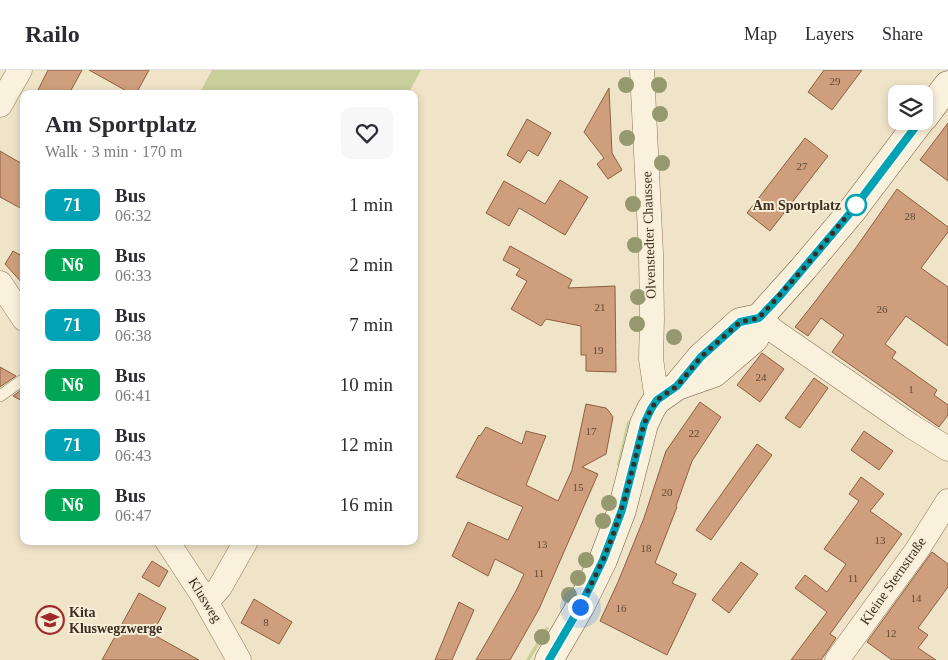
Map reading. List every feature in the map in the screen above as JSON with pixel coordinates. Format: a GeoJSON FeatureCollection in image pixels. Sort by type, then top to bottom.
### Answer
{"type":"FeatureCollection","features":[{"type":"Feature","properties":{"kind":"main road"},"geometry":{"type":"LineString","coordinates":[[933,105],[948,85]]}},
{"type":"Feature","properties":{"kind":"main road"},"geometry":{"type":"LineString","coordinates":[[549,660],[580,607],[603,560],[622,510],[644,424],[651,409],[667,393],[714,373],[754,338],[759,318],[851,212],[913,130]]}},
{"type":"Feature","properties":{"kind":"street"},"geometry":{"type":"LineString","coordinates":[[0,105],[20,70]]}},
{"type":"Feature","properties":{"kind":"street","name":"Olvenstedter Chaussee"},"geometry":{"type":"LineString","coordinates":[[642,70],[652,263],[651,359],[667,393]]}},
{"type":"Feature","properties":{"kind":"street"},"geometry":{"type":"LineString","coordinates":[[0,283],[20,313]]}},
{"type":"Feature","properties":{"kind":"street"},"geometry":{"type":"LineString","coordinates":[[759,318],[774,331],[911,426],[948,449]]}},
{"type":"Feature","properties":{"kind":"street","name":"Kleine Sternstraße"},"geometry":{"type":"LineString","coordinates":[[836,660],[916,550],[948,501]]}},
{"type":"Feature","properties":{"kind":"street","name":"Klusweg"},"geometry":{"type":"LineString","coordinates":[[170,545],[207,602],[240,660]]}},
{"type":"Feature","properties":{"kind":"street"},"geometry":{"type":"LineString","coordinates":[[207,602],[220,587],[244,545]]}},
{"type":"Feature","properties":{"kind":"lane"},"geometry":{"type":"LineString","coordinates":[[0,396],[20,382]]}},
{"type":"Feature","properties":{"kind":"green space"},"geometry":{"type":"Polygon","coordinates":[[[212,70],[421,70],[410,90],[201,90],[212,70]]]}},
{"type":"Feature","properties":{"kind":"green space"},"geometry":{"type":"Polygon","coordinates":[[[632,417],[622,466],[617,465],[627,422],[632,417]]]}},
{"type":"Feature","properties":{"kind":"green space"},"geometry":{"type":"Polygon","coordinates":[[[589,555],[594,557],[569,609],[563,605],[589,555]]]}},
{"type":"Feature","properties":{"kind":"green space"},"geometry":{"type":"Polygon","coordinates":[[[546,627],[549,628],[530,660],[526,660],[546,627]]]}},
{"type":"Feature","properties":{"kind":"building"},"geometry":{"type":"Polygon","coordinates":[[[48,70],[82,70],[71,90],[38,90],[48,70]]]}},
{"type":"Feature","properties":{"kind":"building"},"geometry":{"type":"Polygon","coordinates":[[[89,70],[149,70],[138,90],[125,90],[89,70]]]}},
{"type":"Feature","properties":{"kind":"building"},"geometry":{"type":"Polygon","coordinates":[[[824,70],[862,70],[832,110],[808,92],[824,70]]]}},
{"type":"Feature","properties":{"kind":"building"},"geometry":{"type":"Polygon","coordinates":[[[609,88],[612,153],[622,170],[608,179],[597,164],[604,158],[584,132],[609,88]]]}},
{"type":"Feature","properties":{"kind":"building"},"geometry":{"type":"Polygon","coordinates":[[[527,119],[551,133],[538,156],[528,150],[520,163],[507,155],[527,119]]]}},
{"type":"Feature","properties":{"kind":"building"},"geometry":{"type":"Polygon","coordinates":[[[948,123],[948,181],[920,160],[948,123]]]}},
{"type":"Feature","properties":{"kind":"building"},"geometry":{"type":"Polygon","coordinates":[[[805,138],[828,156],[770,231],[747,213],[805,138]]]}},
{"type":"Feature","properties":{"kind":"building"},"geometry":{"type":"Polygon","coordinates":[[[0,151],[20,163],[20,208],[0,197],[0,151]]]}},
{"type":"Feature","properties":{"kind":"building"},"geometry":{"type":"Polygon","coordinates":[[[560,180],[588,197],[565,235],[519,208],[509,226],[486,213],[504,181],[545,204],[560,180]]]}},
{"type":"Feature","properties":{"kind":"building"},"geometry":{"type":"Polygon","coordinates":[[[897,189],[948,227],[948,232],[921,268],[948,287],[948,346],[906,316],[885,344],[896,352],[892,358],[937,390],[934,395],[948,405],[948,415],[939,427],[832,352],[844,335],[821,318],[808,336],[795,327],[855,249],[897,189]]]}},
{"type":"Feature","properties":{"kind":"building"},"geometry":{"type":"Polygon","coordinates":[[[510,246],[572,280],[568,288],[615,286],[616,372],[586,371],[586,355],[581,355],[581,326],[546,319],[541,326],[511,309],[527,281],[516,275],[520,269],[503,260],[510,246]]]}},
{"type":"Feature","properties":{"kind":"building"},"geometry":{"type":"Polygon","coordinates":[[[13,251],[20,255],[20,281],[5,264],[13,251]]]}},
{"type":"Feature","properties":{"kind":"building"},"geometry":{"type":"Polygon","coordinates":[[[762,353],[784,369],[760,402],[737,385],[762,353]]]}},
{"type":"Feature","properties":{"kind":"building"},"geometry":{"type":"Polygon","coordinates":[[[0,367],[16,376],[0,387],[0,367]]]}},
{"type":"Feature","properties":{"kind":"building"},"geometry":{"type":"Polygon","coordinates":[[[814,378],[828,388],[800,428],[785,418],[814,378]]]}},
{"type":"Feature","properties":{"kind":"building"},"geometry":{"type":"Polygon","coordinates":[[[20,391],[20,400],[13,396],[20,391]]]}},
{"type":"Feature","properties":{"kind":"building"},"geometry":{"type":"Polygon","coordinates":[[[700,402],[721,417],[692,461],[677,507],[655,563],[677,574],[672,583],[696,594],[667,655],[600,621],[644,518],[666,451],[700,402]]]}},
{"type":"Feature","properties":{"kind":"building"},"geometry":{"type":"Polygon","coordinates":[[[586,404],[606,408],[613,417],[606,454],[582,467],[598,474],[539,609],[510,660],[476,660],[524,574],[495,559],[488,576],[452,556],[468,522],[508,540],[523,507],[456,477],[479,435],[486,427],[522,444],[526,431],[546,436],[526,485],[558,501],[572,470],[586,404]]]}},
{"type":"Feature","properties":{"kind":"building"},"geometry":{"type":"Polygon","coordinates":[[[864,431],[893,451],[879,470],[851,450],[864,431]]]}},
{"type":"Feature","properties":{"kind":"building"},"geometry":{"type":"Polygon","coordinates":[[[757,444],[772,455],[711,540],[696,530],[757,444]]]}},
{"type":"Feature","properties":{"kind":"building"},"geometry":{"type":"Polygon","coordinates":[[[861,477],[884,494],[870,511],[902,534],[830,634],[836,638],[821,660],[791,660],[827,612],[795,588],[805,575],[827,592],[846,564],[824,549],[859,501],[849,494],[861,477]]]}},
{"type":"Feature","properties":{"kind":"building"},"geometry":{"type":"Polygon","coordinates":[[[932,552],[948,564],[948,587],[918,628],[928,635],[918,648],[936,660],[892,660],[867,642],[932,552]]]}},
{"type":"Feature","properties":{"kind":"building"},"geometry":{"type":"Polygon","coordinates":[[[152,561],[168,571],[159,587],[142,577],[152,561]]]}},
{"type":"Feature","properties":{"kind":"building"},"geometry":{"type":"Polygon","coordinates":[[[741,562],[758,574],[729,613],[712,600],[741,562]]]}},
{"type":"Feature","properties":{"kind":"building"},"geometry":{"type":"Polygon","coordinates":[[[139,593],[166,608],[152,634],[199,660],[102,660],[139,593]]]}},
{"type":"Feature","properties":{"kind":"building"},"geometry":{"type":"Polygon","coordinates":[[[254,599],[292,622],[279,644],[241,623],[254,599]]]}},
{"type":"Feature","properties":{"kind":"building"},"geometry":{"type":"Polygon","coordinates":[[[459,602],[474,610],[452,660],[435,660],[459,602]]]}},
{"type":"Feature","properties":{"kind":"bus line","name":"71"},"geometry":{"type":"LineString","coordinates":[[549,660],[580,607],[603,560],[622,510],[644,424],[657,400],[677,386],[701,357],[740,322],[759,318],[780,296],[851,212],[913,130]]}},
{"type":"Feature","properties":{"kind":"place","name":"Am Sportplatz"},"geometry":{"type":"Point","coordinates":[856,205]}},
{"type":"Feature","properties":{"kind":"place","name":"Kita Kluswegzwerge"},"geometry":{"type":"Point","coordinates":[50,620]}},
{"type":"Feature","properties":{"kind":"route"},"geometry":{"type":"LineString","coordinates":[[580,607],[613,535],[622,510],[644,424],[657,400],[677,386],[701,357],[740,322],[759,318],[780,296],[856,205]]}}]}
